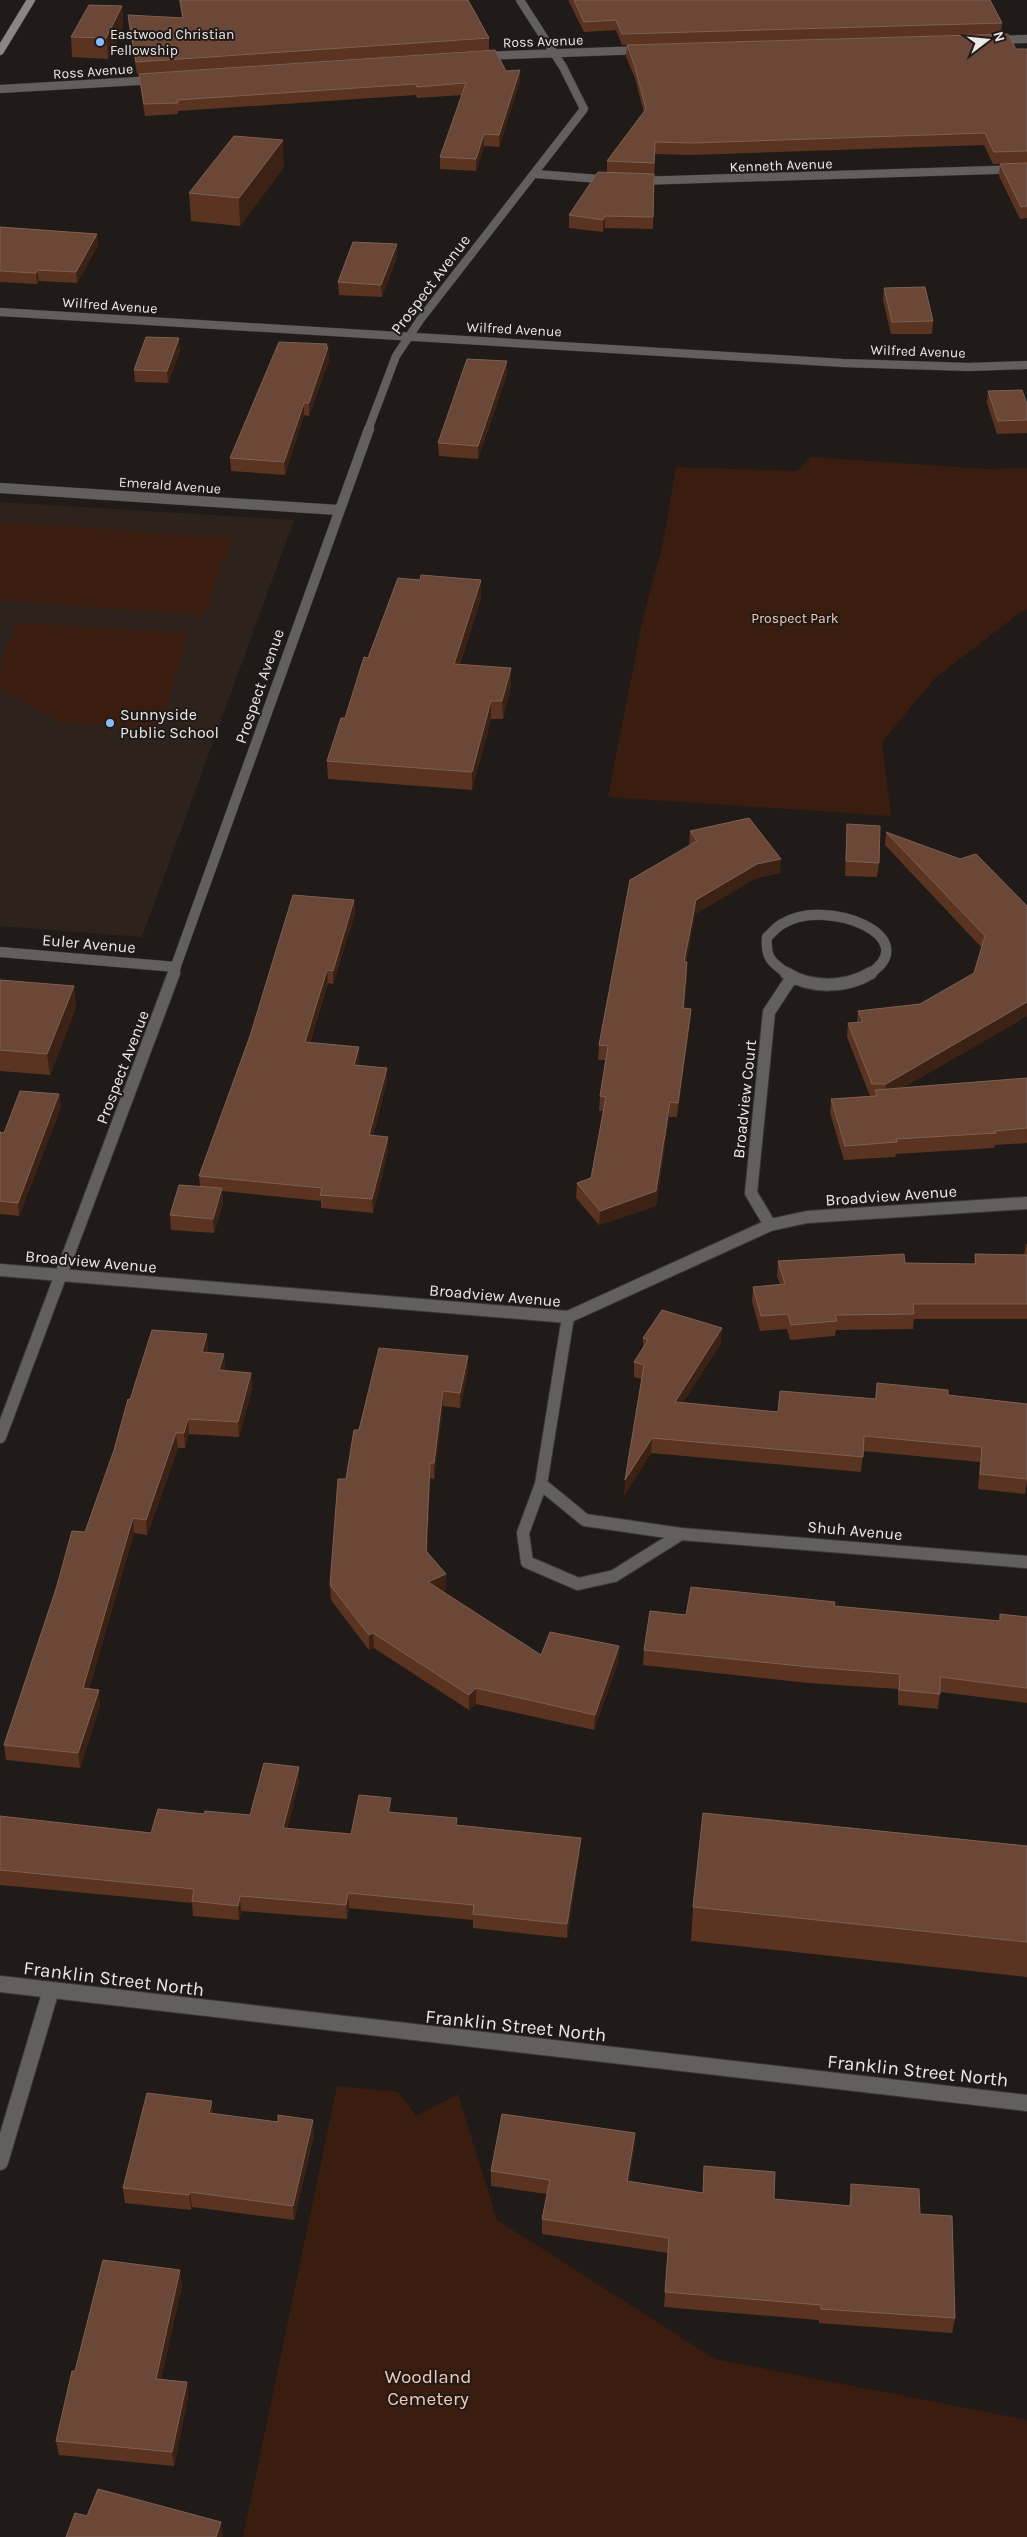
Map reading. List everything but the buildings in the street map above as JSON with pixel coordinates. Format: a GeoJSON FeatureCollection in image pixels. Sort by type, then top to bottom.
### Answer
{"type":"FeatureCollection","features":[{"type":"Feature","properties":{"kind":"main road"},"geometry":{"type":"LineString","coordinates":[[0,51],[31,0]]}},
{"type":"Feature","properties":{"kind":"street","name":"Prospect Avenue"},"geometry":{"type":"LineString","coordinates":[[0,1437],[59,1275],[176,967],[338,510],[396,356],[407,337],[536,174],[584,109],[520,0]]}},
{"type":"Feature","properties":{"kind":"street"},"geometry":{"type":"LineString","coordinates":[[988,40],[1027,39]]}},
{"type":"Feature","properties":{"kind":"street","name":"Ross Avenue"},"geometry":{"type":"LineString","coordinates":[[473,57],[552,52],[652,50]]}},
{"type":"Feature","properties":{"kind":"street","name":"Ross Avenue"},"geometry":{"type":"LineString","coordinates":[[0,89],[166,79]]}},
{"type":"Feature","properties":{"kind":"street","name":"Kenneth Avenue"},"geometry":{"type":"LineString","coordinates":[[625,181],[1027,169]]}},
{"type":"Feature","properties":{"kind":"street"},"geometry":{"type":"LineString","coordinates":[[536,174],[616,180]]}},
{"type":"Feature","properties":{"kind":"street","name":"Wilfred Avenue"},"geometry":{"type":"LineString","coordinates":[[0,312],[843,363],[970,367],[1027,365]]}},
{"type":"Feature","properties":{"kind":"street","name":"Emerald Avenue"},"geometry":{"type":"LineString","coordinates":[[0,488],[338,510]]}},
{"type":"Feature","properties":{"kind":"street"},"geometry":{"type":"LineString","coordinates":[[813,914],[842,916],[860,922],[875,931],[884,942],[886,955],[884,961],[875,972],[859,980],[841,984],[819,984],[792,977],[784,974],[771,963],[765,953],[765,941],[773,930],[794,918],[813,914]]}},
{"type":"Feature","properties":{"kind":"street","name":"Euler Avenue"},"geometry":{"type":"LineString","coordinates":[[0,952],[176,967]]}},
{"type":"Feature","properties":{"kind":"street","name":"Broadview Court"},"geometry":{"type":"LineString","coordinates":[[770,1224],[751,1194],[769,1012],[792,977]]}},
{"type":"Feature","properties":{"kind":"street","name":"Broadview Avenue"},"geometry":{"type":"LineString","coordinates":[[0,1270],[568,1317],[770,1224],[807,1217],[1027,1203]]}},
{"type":"Feature","properties":{"kind":"street"},"geometry":{"type":"LineString","coordinates":[[568,1317],[541,1484],[523,1533],[527,1562],[578,1584],[614,1576],[681,1534]]}},
{"type":"Feature","properties":{"kind":"street","name":"Shuh Avenue"},"geometry":{"type":"LineString","coordinates":[[541,1484],[585,1520],[681,1534],[1027,1562]]}},
{"type":"Feature","properties":{"kind":"street","name":"Franklin Street North"},"geometry":{"type":"LineString","coordinates":[[0,1984],[1027,2103]]}},
{"type":"Feature","properties":{"kind":"street"},"geometry":{"type":"LineString","coordinates":[[0,2162],[51,1990]]}},
{"type":"Feature","properties":{"kind":"shaded area","name":"Sunnyside Public School"},"geometry":{"type":"Polygon","coordinates":[[[0,502],[294,520],[142,937],[0,926],[0,502]]]}},
{"type":"Feature","properties":{"kind":"green space","name":"Prospect Park"},"geometry":{"type":"Polygon","coordinates":[[[811,457],[987,469],[1027,468],[1027,610],[1021,612],[935,678],[882,742],[891,816],[608,797],[643,618],[663,543],[676,467],[797,471],[811,457]]]}},
{"type":"Feature","properties":{"kind":"green space"},"geometry":{"type":"Polygon","coordinates":[[[0,522],[233,538],[203,615],[0,600],[0,522]]]}},
{"type":"Feature","properties":{"kind":"green space"},"geometry":{"type":"Polygon","coordinates":[[[17,623],[188,633],[161,728],[59,722],[0,688],[0,664],[17,623]]]}},
{"type":"Feature","properties":{"kind":"green space","name":"Woodland Cemetery"},"geometry":{"type":"Polygon","coordinates":[[[337,2086],[398,2092],[416,2116],[458,2094],[497,2220],[715,2359],[1027,2420],[1027,2537],[243,2537],[337,2086]]]}},
{"type":"Feature","properties":{"kind":"place","name":"Eastwood Christian Fellowship"},"geometry":{"type":"Point","coordinates":[100,42]}},
{"type":"Feature","properties":{"kind":"place","name":"Sunnyside Public School"},"geometry":{"type":"Point","coordinates":[110,723]}}]}
